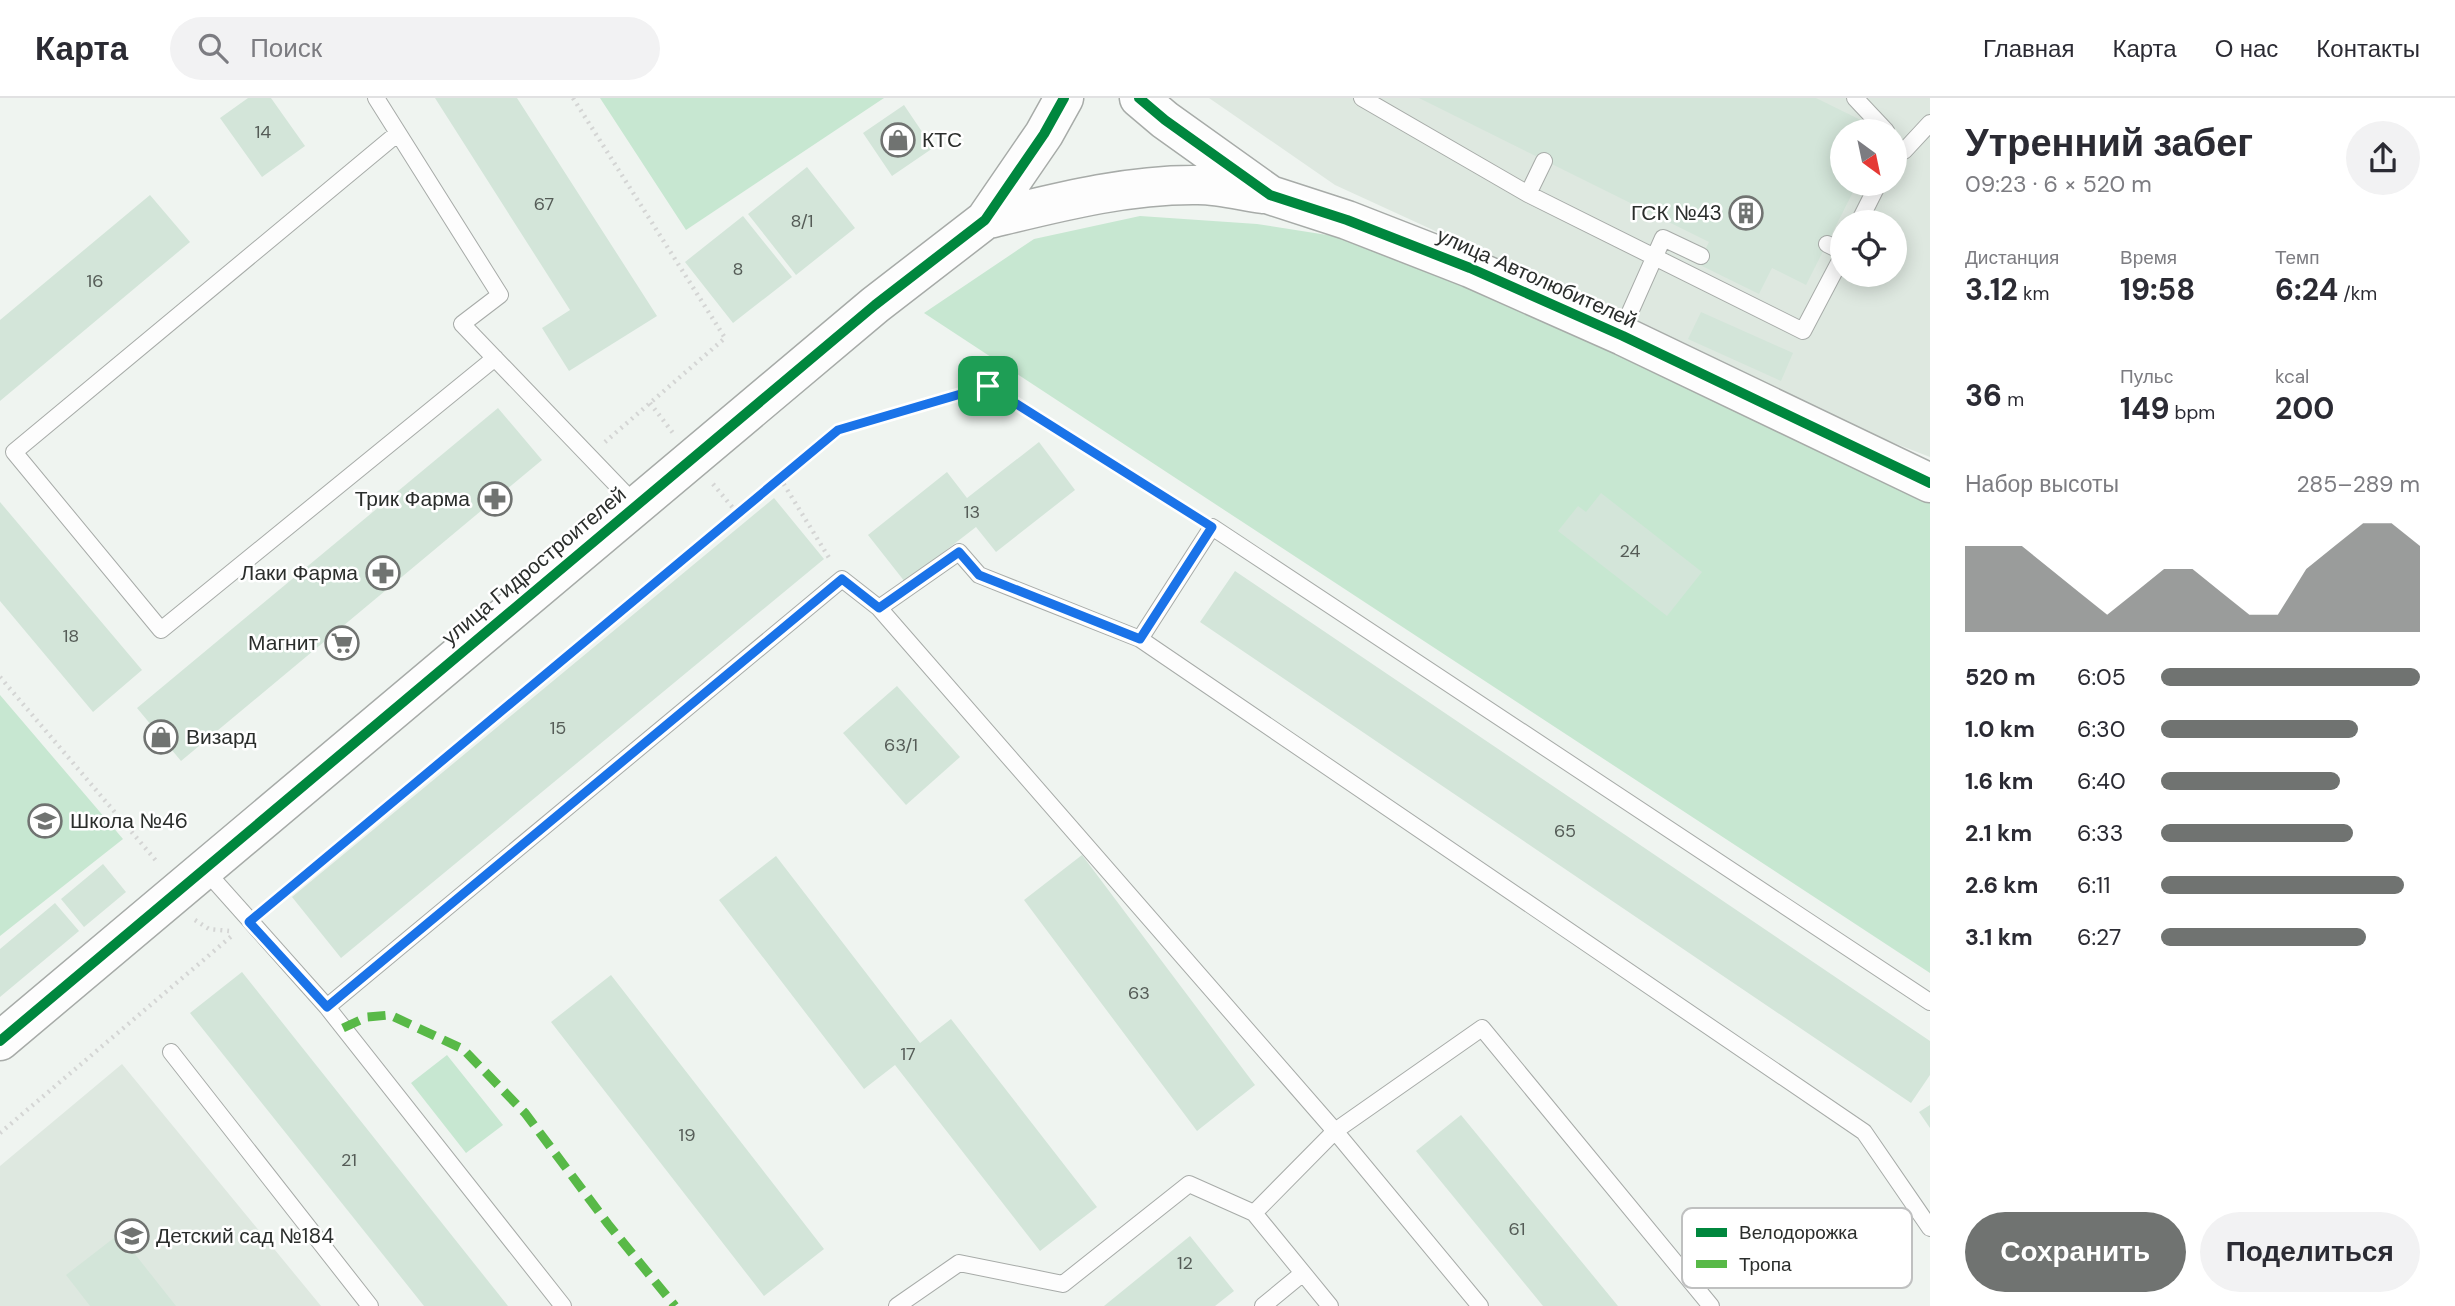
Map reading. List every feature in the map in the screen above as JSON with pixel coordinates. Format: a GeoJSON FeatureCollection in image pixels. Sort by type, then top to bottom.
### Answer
{"type":"FeatureCollection","features":[{"type":"Feature","properties":{"kind":"street","name":"улица Гидростроителей"},"geometry":{"type":"LineString","coordinates":[[0,1041],[875,305],[985,220],[1044,134],[1064,98]]}},
{"type":"Feature","properties":{"kind":"street","name":"улица Автолюбителей"},"geometry":{"type":"LineString","coordinates":[[1139,98],[1165,120],[1270,195],[1347,220],[1470,268],[1623,336],[1930,483]]}},
{"type":"Feature","properties":{"kind":"street","name":"улица Гидростроителей"},"geometry":{"type":"LineString","coordinates":[[985,220],[1122,190],[1200,185],[1270,195]]}},
{"type":"Feature","properties":{"kind":"lane"},"geometry":{"type":"LineString","coordinates":[[376,98],[500,295],[462,324],[636,506]]}},
{"type":"Feature","properties":{"kind":"lane"},"geometry":{"type":"LineString","coordinates":[[1362,98],[1528,194],[1803,331],[1830,278]]}},
{"type":"Feature","properties":{"kind":"lane"},"geometry":{"type":"LineString","coordinates":[[1855,98],[1875,119]]}},
{"type":"Feature","properties":{"kind":"lane"},"geometry":{"type":"LineString","coordinates":[[1908,142],[1930,123]]}},
{"type":"Feature","properties":{"kind":"lane"},"geometry":{"type":"LineString","coordinates":[[398,133],[14,452],[161,630],[495,358]]}},
{"type":"Feature","properties":{"kind":"lane"},"geometry":{"type":"LineString","coordinates":[[1528,194],[1544,161]]}},
{"type":"Feature","properties":{"kind":"lane"},"geometry":{"type":"LineString","coordinates":[[1623,336],[1627,319],[1663,238],[1702,256]]}},
{"type":"Feature","properties":{"kind":"lane"},"geometry":{"type":"LineString","coordinates":[[1140,639],[1212,527],[1930,1002]]}},
{"type":"Feature","properties":{"kind":"lane"},"geometry":{"type":"LineString","coordinates":[[879,608],[959,552],[979,575],[1140,639],[1864,1132],[1930,1228]]}},
{"type":"Feature","properties":{"kind":"lane"},"geometry":{"type":"LineString","coordinates":[[327,1007],[842,579],[879,608],[1335,1131],[1480,1306]]}},
{"type":"Feature","properties":{"kind":"lane"},"geometry":{"type":"LineString","coordinates":[[192,879],[249,922],[327,1007],[563,1306]]}},
{"type":"Feature","properties":{"kind":"lane"},"geometry":{"type":"LineString","coordinates":[[1254,1213],[1335,1131],[1482,1028],[1682,1271]]}},
{"type":"Feature","properties":{"kind":"lane"},"geometry":{"type":"LineString","coordinates":[[172,1052],[370,1306]]}},
{"type":"Feature","properties":{"kind":"lane"},"geometry":{"type":"LineString","coordinates":[[897,1306],[959,1263],[1063,1284],[1189,1184],[1254,1213],[1329,1306]]}},
{"type":"Feature","properties":{"kind":"lane"},"geometry":{"type":"LineString","coordinates":[[1264,1306],[1303,1273]]}},
{"type":"Feature","properties":{"kind":"lane"},"geometry":{"type":"LineString","coordinates":[[1696,1288],[1711,1306]]}},
{"type":"Feature","properties":{"kind":"path"},"geometry":{"type":"LineString","coordinates":[[573,98],[725,338],[588,456]]}},
{"type":"Feature","properties":{"kind":"path"},"geometry":{"type":"LineString","coordinates":[[0,1133],[838,430],[988,386],[1212,527]]}},
{"type":"Feature","properties":{"kind":"path"},"geometry":{"type":"LineString","coordinates":[[650,403],[678,439]]}},
{"type":"Feature","properties":{"kind":"path"},"geometry":{"type":"LineString","coordinates":[[706,476],[737,514]]}},
{"type":"Feature","properties":{"kind":"path"},"geometry":{"type":"LineString","coordinates":[[780,478],[842,579]]}},
{"type":"Feature","properties":{"kind":"path"},"geometry":{"type":"LineString","coordinates":[[0,677],[192,879]]}},
{"type":"Feature","properties":{"kind":"shaded area"},"geometry":{"type":"Polygon","coordinates":[[[1209,98],[1930,98],[1930,457],[1850,426],[1627,319],[1335,185],[1209,98]]]}},
{"type":"Feature","properties":{"kind":"shaded area","name":"Детский сад №184"},"geometry":{"type":"Polygon","coordinates":[[[122,1064],[321,1306],[0,1306],[0,1166],[122,1064]]]}},
{"type":"Feature","properties":{"kind":"green space"},"geometry":{"type":"Polygon","coordinates":[[[600,98],[884,98],[686,230],[600,98]]]}},
{"type":"Feature","properties":{"kind":"green space"},"geometry":{"type":"Polygon","coordinates":[[[1140,216],[1257,224],[1359,240],[1464,277],[1930,501],[1930,973],[924,313],[1034,239],[1140,216]]]}},
{"type":"Feature","properties":{"kind":"green space","name":"Школа №46"},"geometry":{"type":"Polygon","coordinates":[[[0,695],[123,839],[0,936],[0,695]]]}},
{"type":"Feature","properties":{"kind":"green space"},"geometry":{"type":"Polygon","coordinates":[[[447,1055],[503,1125],[466,1153],[411,1083],[447,1055]]]}},
{"type":"Feature","properties":{"kind":"building"},"geometry":{"type":"Polygon","coordinates":[[[248,98],[271,98],[305,146],[262,177],[220,118],[248,98]]]}},
{"type":"Feature","properties":{"kind":"building"},"geometry":{"type":"Polygon","coordinates":[[[435,98],[517,98],[657,316],[569,371],[542,328],[570,310],[435,98]]]}},
{"type":"Feature","properties":{"kind":"building","name":"ГСК №43"},"geometry":{"type":"Polygon","coordinates":[[[1419,98],[1816,98],[1859,119],[1830,119],[1830,196],[1851,196],[1844,210],[1830,210],[1830,237],[1806,285],[1772,268],[1759,294],[1698,264],[1709,242],[1419,98]]]}},
{"type":"Feature","properties":{"kind":"building","name":"КТС"},"geometry":{"type":"Polygon","coordinates":[[[904,105],[933,148],[892,176],[863,133],[904,105]]]}},
{"type":"Feature","properties":{"kind":"building"},"geometry":{"type":"Polygon","coordinates":[[[807,167],[855,228],[796,275],[748,214],[807,167]]]}},
{"type":"Feature","properties":{"kind":"building"},"geometry":{"type":"Polygon","coordinates":[[[150,195],[190,242],[0,401],[0,320],[150,195]]]}},
{"type":"Feature","properties":{"kind":"building"},"geometry":{"type":"Polygon","coordinates":[[[743,216],[792,277],[733,323],[685,262],[743,216]]]}},
{"type":"Feature","properties":{"kind":"building"},"geometry":{"type":"Polygon","coordinates":[[[1701,312],[1793,353],[1781,381],[1688,339],[1701,312]]]}},
{"type":"Feature","properties":{"kind":"building"},"geometry":{"type":"Polygon","coordinates":[[[498,408],[542,460],[181,761],[137,708],[498,408]]]}},
{"type":"Feature","properties":{"kind":"building"},"geometry":{"type":"Polygon","coordinates":[[[1039,442],[1075,490],[996,552],[976,527],[905,582],[868,535],[947,472],[967,498],[1039,442]]]}},
{"type":"Feature","properties":{"kind":"building"},"geometry":{"type":"Polygon","coordinates":[[[1601,493],[1702,572],[1667,616],[1558,531],[1578,506],[1586,512],[1601,493]]]}},
{"type":"Feature","properties":{"kind":"building"},"geometry":{"type":"Polygon","coordinates":[[[774,498],[824,559],[341,958],[292,897],[774,498]]]}},
{"type":"Feature","properties":{"kind":"building"},"geometry":{"type":"Polygon","coordinates":[[[0,502],[142,670],[93,712],[0,601],[0,502]]]}},
{"type":"Feature","properties":{"kind":"building"},"geometry":{"type":"Polygon","coordinates":[[[1235,571],[1930,1041],[1930,1075],[1911,1103],[1200,622],[1235,571]]]}},
{"type":"Feature","properties":{"kind":"building"},"geometry":{"type":"Polygon","coordinates":[[[897,686],[960,757],[906,805],[843,733],[897,686]]]}},
{"type":"Feature","properties":{"kind":"building"},"geometry":{"type":"Polygon","coordinates":[[[1082,855],[1255,1085],[1197,1131],[1024,900],[1082,855]]]}},
{"type":"Feature","properties":{"kind":"building"},"geometry":{"type":"Polygon","coordinates":[[[776,856],[920,1043],[951,1019],[1097,1207],[1040,1251],[895,1065],[864,1089],[719,900],[776,856]]]}},
{"type":"Feature","properties":{"kind":"building"},"geometry":{"type":"Polygon","coordinates":[[[103,864],[126,892],[84,927],[61,899],[103,864]]]}},
{"type":"Feature","properties":{"kind":"building"},"geometry":{"type":"Polygon","coordinates":[[[55,903],[79,931],[0,997],[0,949],[55,903]]]}},
{"type":"Feature","properties":{"kind":"building"},"geometry":{"type":"Polygon","coordinates":[[[242,972],[508,1306],[424,1306],[190,1013],[242,972]]]}},
{"type":"Feature","properties":{"kind":"building"},"geometry":{"type":"Polygon","coordinates":[[[611,975],[824,1249],[764,1296],[551,1022],[611,975]]]}},
{"type":"Feature","properties":{"kind":"building"},"geometry":{"type":"Polygon","coordinates":[[[1930,1105],[1930,1128],[1919,1112],[1930,1105]]]}},
{"type":"Feature","properties":{"kind":"building"},"geometry":{"type":"Polygon","coordinates":[[[1461,1115],[1618,1306],[1543,1306],[1416,1151],[1461,1115]]]}},
{"type":"Feature","properties":{"kind":"building"},"geometry":{"type":"Polygon","coordinates":[[[119,1234],[176,1306],[90,1306],[66,1275],[119,1234]]]}},
{"type":"Feature","properties":{"kind":"building"},"geometry":{"type":"Polygon","coordinates":[[[1190,1236],[1234,1291],[1215,1306],[1104,1306],[1190,1236]]]}},
{"type":"Feature","properties":{"kind":"marked path"},"geometry":{"type":"LineString","coordinates":[[343,1028],[367,1017],[390,1015],[463,1049],[525,1113],[608,1224],[675,1306]]}},
{"type":"Feature","properties":{"kind":"cycle path"},"geometry":{"type":"LineString","coordinates":[[0,1041],[875,305],[985,220],[1044,134],[1064,98]]}},
{"type":"Feature","properties":{"kind":"cycle path"},"geometry":{"type":"LineString","coordinates":[[1139,98],[1165,120],[1270,195],[1347,220],[1470,268],[1623,336],[1930,483]]}},
{"type":"Feature","properties":{"kind":"place","name":"КТС"},"geometry":{"type":"Point","coordinates":[898,140]}},
{"type":"Feature","properties":{"kind":"place","name":"ГСК №43"},"geometry":{"type":"Point","coordinates":[1746,213]}},
{"type":"Feature","properties":{"kind":"place","name":"Трик Фарма"},"geometry":{"type":"Point","coordinates":[495,499]}},
{"type":"Feature","properties":{"kind":"place","name":"Лаки Фарма"},"geometry":{"type":"Point","coordinates":[383,573]}},
{"type":"Feature","properties":{"kind":"place","name":"Магнит"},"geometry":{"type":"Point","coordinates":[342,643]}},
{"type":"Feature","properties":{"kind":"place","name":"Визард"},"geometry":{"type":"Point","coordinates":[161,737]}},
{"type":"Feature","properties":{"kind":"place","name":"Школа №46"},"geometry":{"type":"Point","coordinates":[45,821]}},
{"type":"Feature","properties":{"kind":"place","name":"Детский сад №184"},"geometry":{"type":"Point","coordinates":[132,1236]}},
{"type":"Feature","properties":{"kind":"route"},"geometry":{"type":"LineString","coordinates":[[988,386],[1212,527],[1140,639],[979,575],[959,552],[879,608],[842,579],[327,1007],[249,922],[838,430],[988,386]]}}]}
